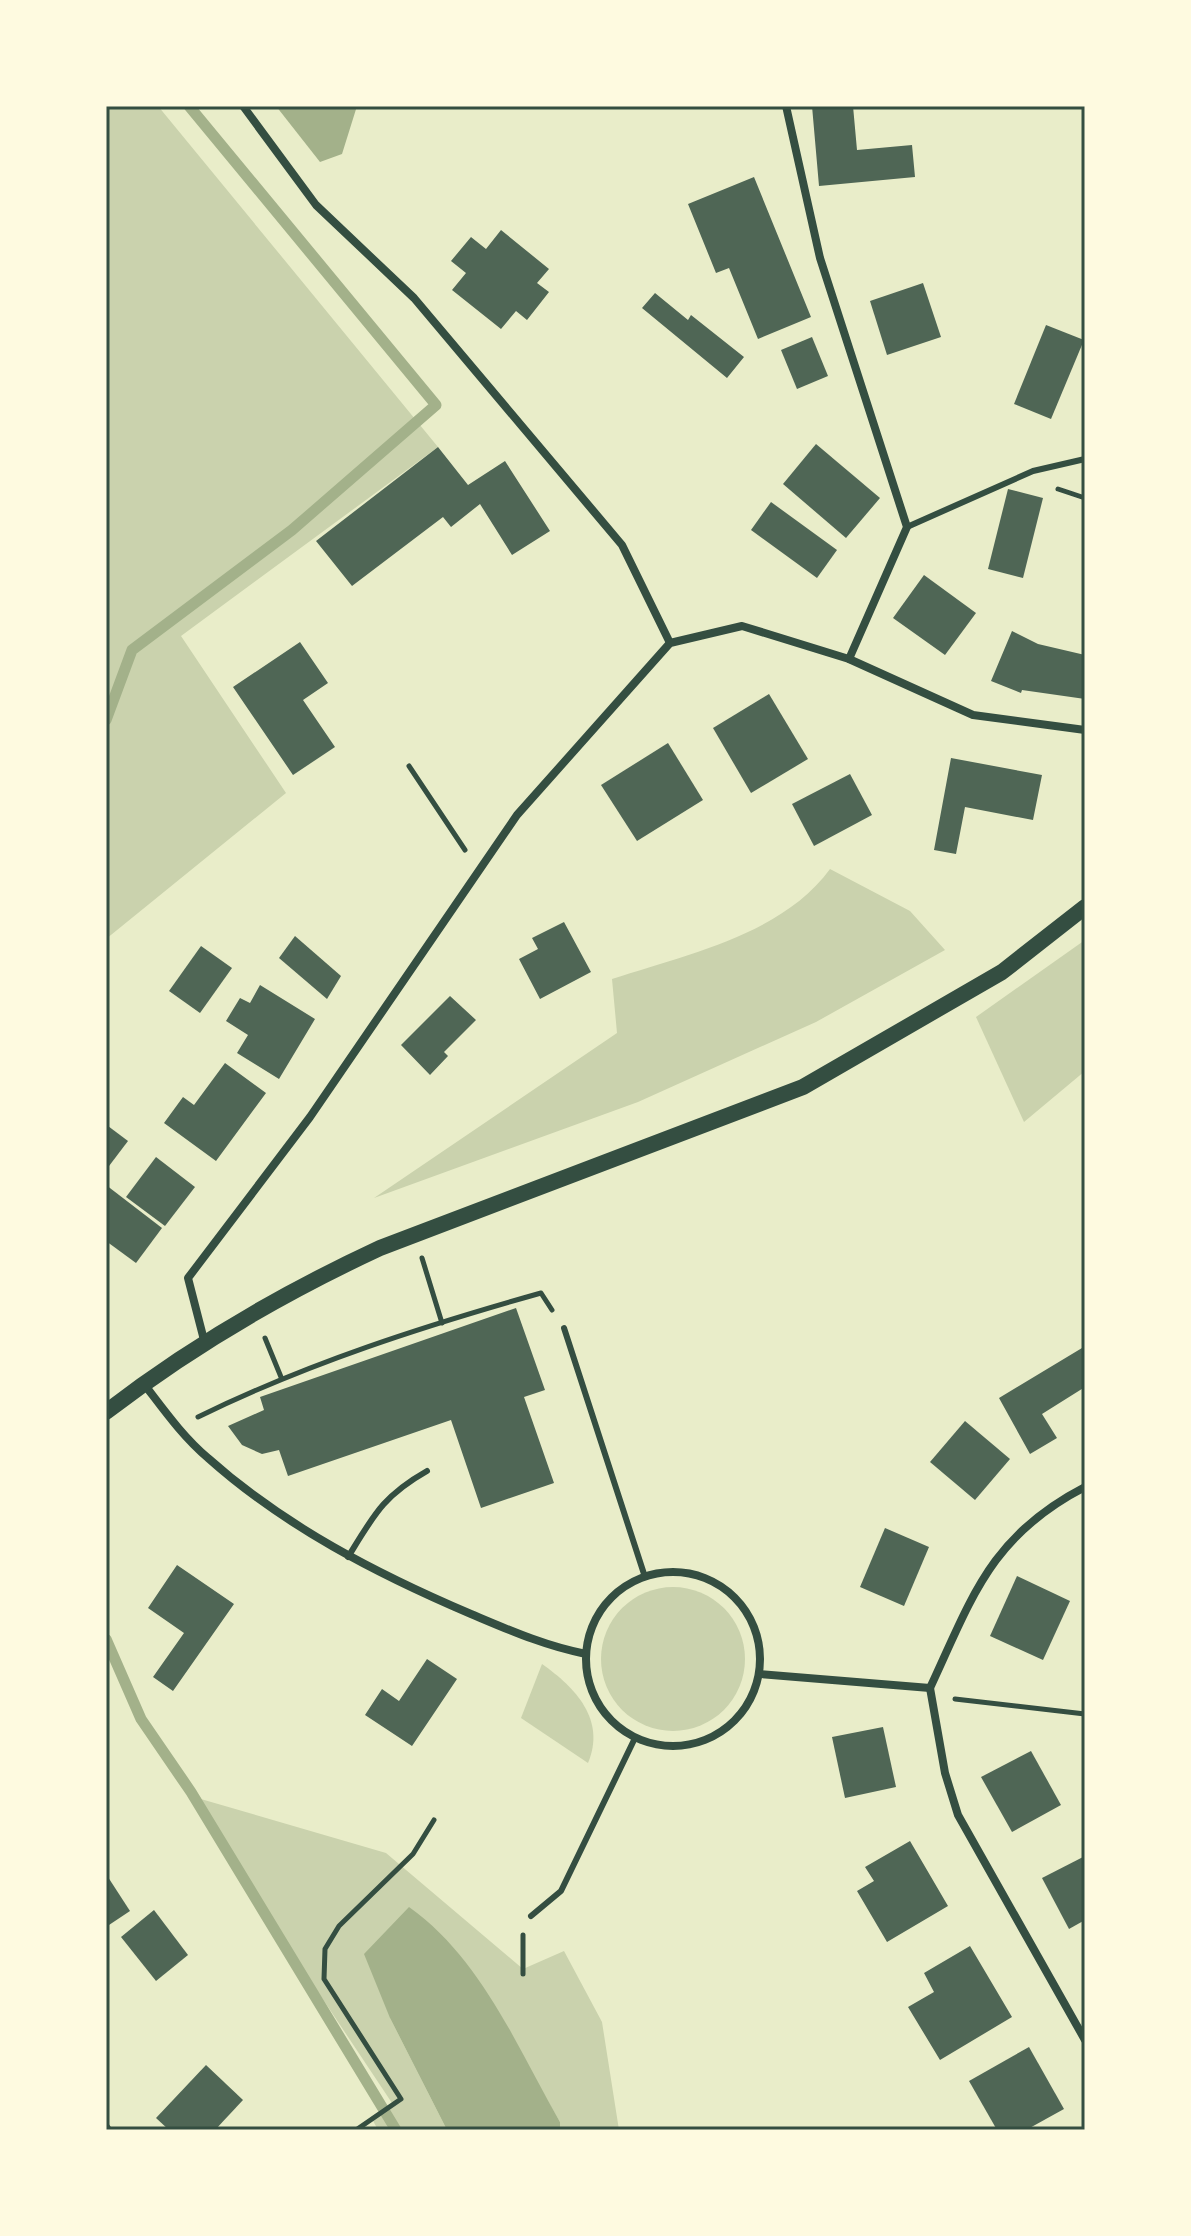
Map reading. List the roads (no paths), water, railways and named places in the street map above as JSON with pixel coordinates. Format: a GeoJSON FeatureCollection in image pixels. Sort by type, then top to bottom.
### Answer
{"type":"FeatureCollection","features":[{"type":"Feature","properties":{"kind":"main road"},"geometry":{"type":"LineString","coordinates":[[106,1412],[204,1340],[315,1278],[414,1235],[803,1087],[1002,972],[1085,907]]}},
{"type":"Feature","properties":{"kind":"street"},"geometry":{"type":"LineString","coordinates":[[243,106],[316,205],[414,298],[622,545],[670,643]]}},
{"type":"Feature","properties":{"kind":"street"},"geometry":{"type":"LineString","coordinates":[[786,106],[820,258],[907,527],[849,659]]}},
{"type":"Feature","properties":{"kind":"street"},"geometry":{"type":"LineString","coordinates":[[204,1340],[188,1278],[289,1147],[517,815],[670,643],[742,626],[849,659],[973,715],[1085,730]]}},
{"type":"Feature","properties":{"kind":"street"},"geometry":{"type":"LineString","coordinates":[[144,1383],[177,1427],[207,1458],[348,1557],[398,1583],[539,1643],[586,1654]]}},
{"type":"Feature","properties":{"kind":"street"},"geometry":{"type":"LineString","coordinates":[[1085,1487],[1058,1501],[1027,1525],[983,1574],[966,1604],[930,1688],[945,1773],[958,1815],[1085,2040]]}},
{"type":"Feature","properties":{"kind":"street"},"geometry":{"type":"LineString","coordinates":[[670,1572],[696,1575],[719,1585],[739,1602],[753,1623],[760,1648],[760,1674],[751,1699],[735,1721],[713,1737],[674,1746],[635,1738],[614,1724],[598,1704],[588,1680],[586,1654],[598,1615],[610,1599],[645,1577],[670,1572]]}},
{"type":"Feature","properties":{"kind":"street"},"geometry":{"type":"LineString","coordinates":[[760,1674],[930,1688]]}},
{"type":"Feature","properties":{"kind":"lane"},"geometry":{"type":"LineString","coordinates":[[907,527],[1033,471],[1085,459]]}},
{"type":"Feature","properties":{"kind":"lane"},"geometry":{"type":"LineString","coordinates":[[564,1328],[645,1577]]}},
{"type":"Feature","properties":{"kind":"lane"},"geometry":{"type":"LineString","coordinates":[[348,1557],[379,1507],[397,1488],[427,1471]]}},
{"type":"Feature","properties":{"kind":"lane"},"geometry":{"type":"LineString","coordinates":[[531,1916],[561,1891],[635,1738]]}},
{"type":"Feature","properties":{"kind":"waterway"},"geometry":{"type":"LineString","coordinates":[[106,720],[132,650],[292,530],[436,405],[189,106]]}},
{"type":"Feature","properties":{"kind":"waterway"},"geometry":{"type":"LineString","coordinates":[[106,1639],[141,1719],[191,1792],[396,2130]]}}]}
